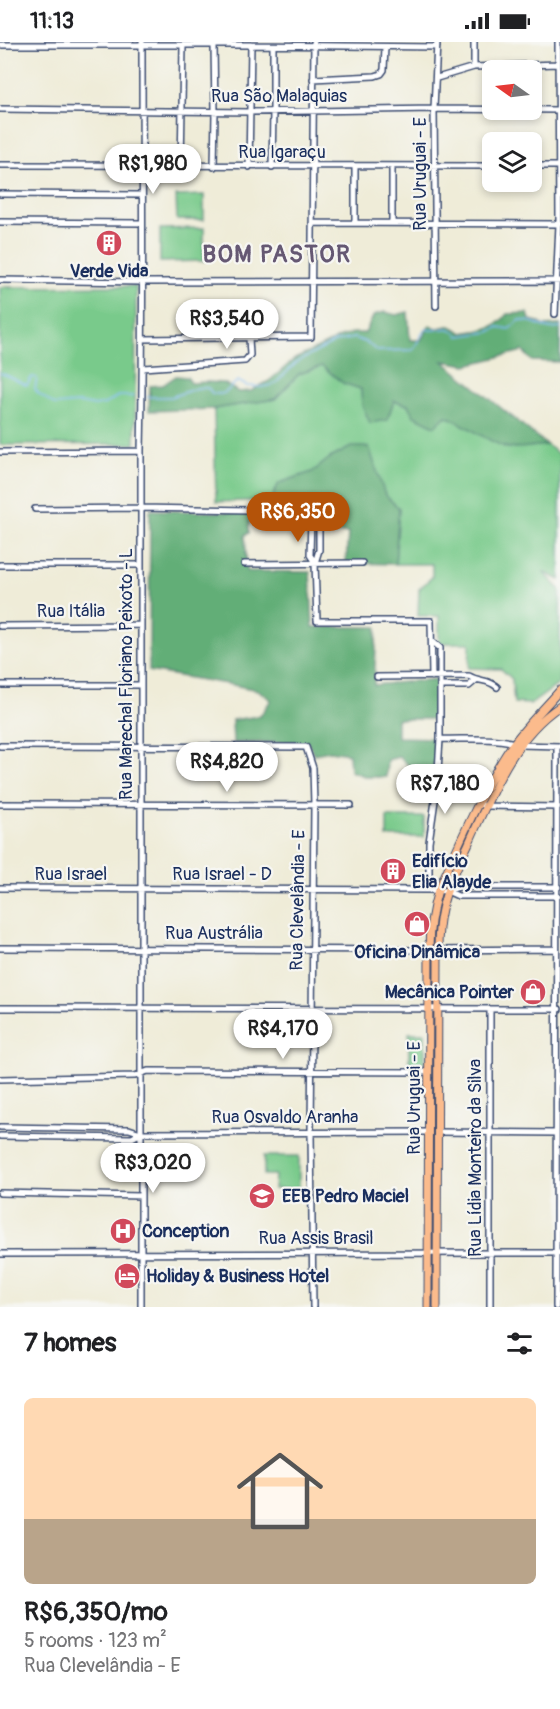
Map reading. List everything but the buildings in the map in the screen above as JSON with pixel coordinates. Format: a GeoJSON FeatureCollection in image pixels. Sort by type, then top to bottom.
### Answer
{"type":"FeatureCollection","features":[{"type":"Feature","properties":{"kind":"main road"},"geometry":{"type":"LineString","coordinates":[[482,805],[517,744],[560,690]]}},
{"type":"Feature","properties":{"kind":"main road"},"geometry":{"type":"LineString","coordinates":[[517,744],[560,705]]}},
{"type":"Feature","properties":{"kind":"main road","name":"Rua Uruguai - E"},"geometry":{"type":"LineString","coordinates":[[429,1307],[429,950],[431,920],[438,890],[482,805]]}},
{"type":"Feature","properties":{"kind":"main road","name":"Rua Uruguai - E"},"geometry":{"type":"LineString","coordinates":[[437,1307],[438,950],[441,910],[482,805]]}},
{"type":"Feature","properties":{"kind":"street"},"geometry":{"type":"LineString","coordinates":[[474,42],[474,67]]}},
{"type":"Feature","properties":{"kind":"street"},"geometry":{"type":"LineString","coordinates":[[555,314],[559,224],[558,42]]}},
{"type":"Feature","properties":{"kind":"street"},"geometry":{"type":"LineString","coordinates":[[0,45],[142,43],[273,46],[314,44],[385,48],[437,45]]}},
{"type":"Feature","properties":{"kind":"street","name":"Rua Marechal Floriano Peixoto - L"},"geometry":{"type":"LineString","coordinates":[[141,1307],[142,43]]}},
{"type":"Feature","properties":{"kind":"street"},"geometry":{"type":"LineString","coordinates":[[143,339],[311,338],[314,44]]}},
{"type":"Feature","properties":{"kind":"street"},"geometry":{"type":"LineString","coordinates":[[181,167],[183,45]]}},
{"type":"Feature","properties":{"kind":"street"},"geometry":{"type":"LineString","coordinates":[[214,45],[214,167]]}},
{"type":"Feature","properties":{"kind":"street"},"geometry":{"type":"LineString","coordinates":[[249,167],[251,45]]}},
{"type":"Feature","properties":{"kind":"street","name":"Rua Uruguai - E"},"geometry":{"type":"LineString","coordinates":[[436,306],[434,109],[437,45]]}},
{"type":"Feature","properties":{"kind":"street"},"geometry":{"type":"LineString","coordinates":[[272,166],[273,46]]}},
{"type":"Feature","properties":{"kind":"street"},"geometry":{"type":"LineString","coordinates":[[313,79],[381,74],[384,70],[385,48]]}},
{"type":"Feature","properties":{"kind":"street"},"geometry":{"type":"LineString","coordinates":[[437,78],[474,67],[559,64]]}},
{"type":"Feature","properties":{"kind":"street","name":"Rua São Malaquias"},"geometry":{"type":"LineString","coordinates":[[0,109],[215,112],[558,110]]}},
{"type":"Feature","properties":{"kind":"street","name":"Rua Igaraçu"},"geometry":{"type":"LineString","coordinates":[[0,165],[482,166]]}},
{"type":"Feature","properties":{"kind":"street"},"geometry":{"type":"LineString","coordinates":[[355,166],[355,223]]}},
{"type":"Feature","properties":{"kind":"street"},"geometry":{"type":"LineString","coordinates":[[392,166],[392,223]]}},
{"type":"Feature","properties":{"kind":"street"},"geometry":{"type":"LineString","coordinates":[[542,166],[558,166]]}},
{"type":"Feature","properties":{"kind":"street"},"geometry":{"type":"LineString","coordinates":[[0,194],[141,195]]}},
{"type":"Feature","properties":{"kind":"street"},"geometry":{"type":"LineString","coordinates":[[0,222],[141,223]]}},
{"type":"Feature","properties":{"kind":"street"},"geometry":{"type":"LineString","coordinates":[[312,222],[559,224]]}},
{"type":"Feature","properties":{"kind":"street"},"geometry":{"type":"LineString","coordinates":[[0,280],[558,281]]}},
{"type":"Feature","properties":{"kind":"street"},"geometry":{"type":"LineString","coordinates":[[143,368],[245,361],[250,355],[249,338]]}},
{"type":"Feature","properties":{"kind":"street"},"geometry":{"type":"LineString","coordinates":[[0,452],[141,451]]}},
{"type":"Feature","properties":{"kind":"street"},"geometry":{"type":"LineString","coordinates":[[35,508],[305,511],[311,515],[319,528],[319,550],[315,563],[317,621],[431,621],[432,677]]}},
{"type":"Feature","properties":{"kind":"street"},"geometry":{"type":"LineString","coordinates":[[244,564],[362,563]]}},
{"type":"Feature","properties":{"kind":"street"},"geometry":{"type":"LineString","coordinates":[[0,565],[141,565]]}},
{"type":"Feature","properties":{"kind":"street","name":"Rua Itália"},"geometry":{"type":"LineString","coordinates":[[0,626],[141,625]]}},
{"type":"Feature","properties":{"kind":"street"},"geometry":{"type":"LineString","coordinates":[[429,890],[429,842],[440,739],[440,648],[431,640]]}},
{"type":"Feature","properties":{"kind":"street"},"geometry":{"type":"LineString","coordinates":[[469,676],[469,686]]}},
{"type":"Feature","properties":{"kind":"street"},"geometry":{"type":"LineString","coordinates":[[377,677],[469,676],[476,680],[489,681],[497,687]]}},
{"type":"Feature","properties":{"kind":"street"},"geometry":{"type":"LineString","coordinates":[[440,686],[469,686],[476,680]]}},
{"type":"Feature","properties":{"kind":"street"},"geometry":{"type":"LineString","coordinates":[[0,685],[141,685]]}},
{"type":"Feature","properties":{"kind":"street"},"geometry":{"type":"LineString","coordinates":[[440,739],[502,740],[517,744],[558,746],[556,950],[558,1253],[556,1307]]}},
{"type":"Feature","properties":{"kind":"street"},"geometry":{"type":"LineString","coordinates":[[0,746],[141,746]]}},
{"type":"Feature","properties":{"kind":"street","name":"Rua Clevelândia - E"},"geometry":{"type":"LineString","coordinates":[[141,746],[306,747],[313,768],[311,1132],[313,1307]]}},
{"type":"Feature","properties":{"kind":"street"},"geometry":{"type":"LineString","coordinates":[[0,804],[351,805]]}},
{"type":"Feature","properties":{"kind":"street"},"geometry":{"type":"LineString","coordinates":[[482,805],[558,807]]}},
{"type":"Feature","properties":{"kind":"street","name":"Rua Israel - D"},"geometry":{"type":"LineString","coordinates":[[447,891],[459,887],[558,887]]}},
{"type":"Feature","properties":{"kind":"street","name":"Rua Israel"},"geometry":{"type":"LineString","coordinates":[[0,888],[141,889]]}},
{"type":"Feature","properties":{"kind":"street","name":"Rua Israel - D"},"geometry":{"type":"LineString","coordinates":[[141,889],[438,890],[458,896],[558,896]]}},
{"type":"Feature","properties":{"kind":"street","name":"Rua Austrália"},"geometry":{"type":"LineString","coordinates":[[0,948],[429,950]]}},
{"type":"Feature","properties":{"kind":"street"},"geometry":{"type":"LineString","coordinates":[[438,950],[556,950]]}},
{"type":"Feature","properties":{"kind":"street"},"geometry":{"type":"LineString","coordinates":[[0,1008],[558,1009]]}},
{"type":"Feature","properties":{"kind":"street","name":"Rua Lídia Monteiro da Silva"},"geometry":{"type":"LineString","coordinates":[[490,1009],[490,1307]]}},
{"type":"Feature","properties":{"kind":"street"},"geometry":{"type":"LineString","coordinates":[[0,1079],[135,1076],[148,1071],[429,1072]]}},
{"type":"Feature","properties":{"kind":"street","name":"Rua Osvaldo Aranha"},"geometry":{"type":"LineString","coordinates":[[0,1127],[129,1129],[141,1133],[429,1132]]}},
{"type":"Feature","properties":{"kind":"street"},"geometry":{"type":"LineString","coordinates":[[60,1128],[60,1137]]}},
{"type":"Feature","properties":{"kind":"street"},"geometry":{"type":"LineString","coordinates":[[437,1132],[556,1133]]}},
{"type":"Feature","properties":{"kind":"street","name":"Rua Osvaldo Aranha"},"geometry":{"type":"LineString","coordinates":[[0,1136],[132,1138],[141,1133]]}},
{"type":"Feature","properties":{"kind":"street"},"geometry":{"type":"LineString","coordinates":[[0,1193],[141,1196]]}},
{"type":"Feature","properties":{"kind":"street","name":"Rua Assis Brasil"},"geometry":{"type":"LineString","coordinates":[[0,1254],[558,1253]]}},
{"type":"Feature","properties":{"kind":"green space"},"geometry":{"type":"Polygon","coordinates":[[[204,195],[204,220],[177,220],[176,196],[204,195]]]}},
{"type":"Feature","properties":{"kind":"green space"},"geometry":{"type":"Polygon","coordinates":[[[204,228],[204,261],[160,262],[160,229],[204,228]]]}},
{"type":"Feature","properties":{"kind":"green space"},"geometry":{"type":"Polygon","coordinates":[[[136,286],[135,444],[0,445],[0,287],[136,286]]]}},
{"type":"Feature","properties":{"kind":"green space"},"geometry":{"type":"Polygon","coordinates":[[[385,312],[396,315],[408,312],[410,340],[421,340],[430,325],[436,329],[450,326],[462,333],[493,326],[507,314],[528,313],[530,320],[544,326],[560,325],[560,362],[532,361],[523,351],[467,365],[443,361],[547,445],[505,447],[446,416],[435,426],[414,416],[408,405],[394,401],[387,420],[370,423],[362,405],[361,389],[343,383],[322,366],[299,374],[275,399],[214,409],[149,411],[150,386],[163,385],[176,376],[187,377],[191,383],[224,383],[238,392],[251,391],[269,381],[295,359],[341,337],[353,333],[365,333],[374,315],[385,312]]]}},
{"type":"Feature","properties":{"kind":"green space"},"geometry":{"type":"Polygon","coordinates":[[[322,366],[343,383],[361,389],[362,405],[393,401],[460,421],[507,448],[547,445],[560,455],[560,580],[543,572],[560,589],[560,683],[531,704],[514,703],[512,679],[501,669],[469,668],[470,643],[439,643],[439,616],[418,616],[419,589],[432,577],[432,564],[395,564],[399,508],[330,459],[313,472],[279,483],[271,500],[216,502],[214,409],[275,399],[299,374],[322,366]]]}},
{"type":"Feature","properties":{"kind":"green space"},"geometry":{"type":"Polygon","coordinates":[[[351,447],[369,447],[385,495],[399,508],[395,564],[346,563],[348,533],[327,533],[325,518],[321,512],[309,505],[271,500],[279,483],[312,472],[330,458],[351,447]]]}},
{"type":"Feature","properties":{"kind":"green space"},"geometry":{"type":"Polygon","coordinates":[[[150,510],[250,513],[249,533],[245,535],[247,571],[310,572],[313,627],[377,627],[374,685],[436,679],[435,719],[397,719],[397,737],[436,738],[436,759],[430,774],[412,769],[399,757],[387,760],[386,777],[367,777],[350,771],[349,754],[330,751],[314,754],[307,742],[233,743],[232,720],[260,716],[271,700],[258,690],[149,671],[150,510]]]}},
{"type":"Feature","properties":{"kind":"green space"},"geometry":{"type":"Polygon","coordinates":[[[387,817],[424,817],[424,837],[387,837],[387,817]]]}},
{"type":"Feature","properties":{"kind":"green space"},"geometry":{"type":"Polygon","coordinates":[[[409,1033],[425,1033],[425,1063],[409,1063],[409,1033]]]}},
{"type":"Feature","properties":{"kind":"green space"},"geometry":{"type":"Polygon","coordinates":[[[264,1156],[299,1156],[299,1189],[274,1189],[275,1175],[264,1175],[264,1156]]]}},
{"type":"Feature","properties":{"kind":"waterway"},"geometry":{"type":"LineString","coordinates":[[147,397],[171,397],[197,388],[208,388],[212,393],[221,394],[238,381],[247,386],[263,387],[275,384],[297,362],[335,342],[354,338],[378,351],[413,350],[425,329],[450,329],[459,336],[489,332],[498,327],[509,329],[520,320],[550,329],[560,328]]}},
{"type":"Feature","properties":{"kind":"waterway"},"geometry":{"type":"LineString","coordinates":[[0,373],[27,385],[32,377],[37,378],[35,389],[55,405],[79,403],[95,406],[105,404],[118,396],[133,396]]}},
{"type":"Feature","properties":{"kind":"place","name":"Verde Vida"},"geometry":{"type":"Point","coordinates":[109,243]}},
{"type":"Feature","properties":{"kind":"place","name":"Edifício Elia Alayde"},"geometry":{"type":"Point","coordinates":[393,871]}},
{"type":"Feature","properties":{"kind":"place","name":"Oficina Dinâmica"},"geometry":{"type":"Point","coordinates":[417,924]}},
{"type":"Feature","properties":{"kind":"place","name":"Mecânica Pointer"},"geometry":{"type":"Point","coordinates":[533,992]}},
{"type":"Feature","properties":{"kind":"place","name":"EEB Pedro Maciel"},"geometry":{"type":"Point","coordinates":[262,1196]}},
{"type":"Feature","properties":{"kind":"place","name":"Conception"},"geometry":{"type":"Point","coordinates":[123,1231]}},
{"type":"Feature","properties":{"kind":"place","name":"Holiday & Business Hotel"},"geometry":{"type":"Point","coordinates":[127,1276]}},
{"type":"Feature","properties":{"kind":"district","name":"BOM PASTOR"},"geometry":{"type":"Point","coordinates":[277,254]}}]}
